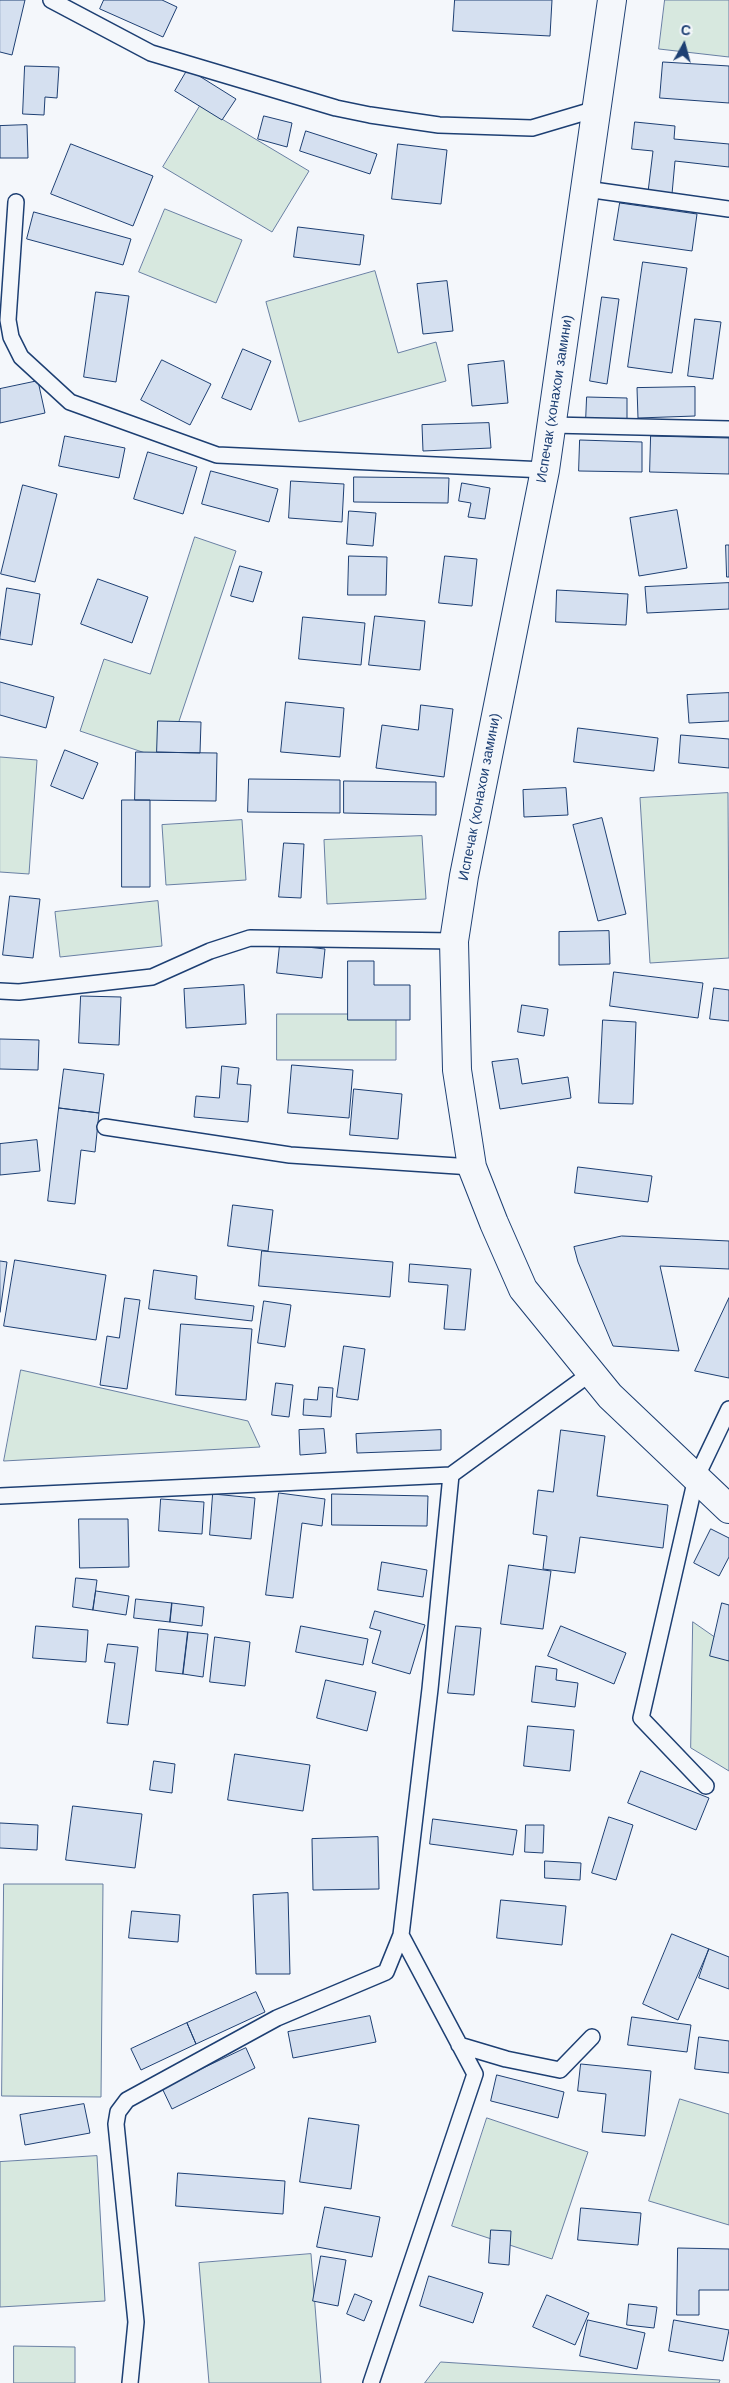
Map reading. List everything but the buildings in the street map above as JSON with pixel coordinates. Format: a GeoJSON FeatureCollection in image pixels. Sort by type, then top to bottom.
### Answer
{"type":"FeatureCollection","features":[{"type":"Feature","properties":{"kind":"street","name":"Испечак (хонахои замини)"},"geometry":{"type":"LineString","coordinates":[[612,0],[545,470],[464,876],[454,941],[457,1070],[472,1167],[523,1289],[610,1396],[729,1509]]}},
{"type":"Feature","properties":{"kind":"lane"},"geometry":{"type":"LineString","coordinates":[[51,0],[151,53],[336,108],[370,115],[439,125],[532,128],[596,109]]}},
{"type":"Feature","properties":{"kind":"lane"},"geometry":{"type":"LineString","coordinates":[[586,189],[729,209]]}},
{"type":"Feature","properties":{"kind":"lane"},"geometry":{"type":"LineString","coordinates":[[16,202],[8,320],[11,337],[20,357],[70,402],[217,455],[545,470]]}},
{"type":"Feature","properties":{"kind":"lane"},"geometry":{"type":"LineString","coordinates":[[551,425],[729,429]]}},
{"type":"Feature","properties":{"kind":"lane"},"geometry":{"type":"LineString","coordinates":[[0,991],[19,992],[152,977],[210,951],[250,938],[454,941]]}},
{"type":"Feature","properties":{"kind":"lane"},"geometry":{"type":"LineString","coordinates":[[105,1127],[290,1155],[472,1167]]}},
{"type":"Feature","properties":{"kind":"lane"},"geometry":{"type":"LineString","coordinates":[[0,1496],[451,1475],[591,1373]]}},
{"type":"Feature","properties":{"kind":"lane"},"geometry":{"type":"LineString","coordinates":[[706,1786],[641,1718],[696,1478],[729,1409]]}},
{"type":"Feature","properties":{"kind":"lane"},"geometry":{"type":"LineString","coordinates":[[130,2383],[136,2322],[116,2124],[118,2112],[127,2100],[277,2018],[386,1972],[401,1936],[430,1689],[451,1475]]}},
{"type":"Feature","properties":{"kind":"lane"},"geometry":{"type":"LineString","coordinates":[[371,2383],[474,2074],[401,1936]]}},
{"type":"Feature","properties":{"kind":"lane"},"geometry":{"type":"LineString","coordinates":[[459,2045],[506,2059],[560,2070],[592,2037]]}},
{"type":"Feature","properties":{"kind":"shaded area"},"geometry":{"type":"Polygon","coordinates":[[[665,0],[729,0],[729,57],[659,49],[665,0]]]}},
{"type":"Feature","properties":{"kind":"shaded area"},"geometry":{"type":"Polygon","coordinates":[[[200,106],[309,171],[272,232],[163,167],[200,106]]]}},
{"type":"Feature","properties":{"kind":"shaded area"},"geometry":{"type":"Polygon","coordinates":[[[165,209],[242,240],[216,303],[139,272],[165,209]]]}},
{"type":"Feature","properties":{"kind":"shaded area"},"geometry":{"type":"Polygon","coordinates":[[[375,271],[398,353],[436,342],[446,381],[299,422],[266,302],[375,271]]]}},
{"type":"Feature","properties":{"kind":"shaded area"},"geometry":{"type":"Polygon","coordinates":[[[195,537],[236,551],[166,760],[80,731],[104,659],[150,674],[195,537]]]}},
{"type":"Feature","properties":{"kind":"shaded area"},"geometry":{"type":"Polygon","coordinates":[[[0,757],[37,760],[29,874],[0,872],[0,757]]]}},
{"type":"Feature","properties":{"kind":"shaded area"},"geometry":{"type":"Polygon","coordinates":[[[728,793],[729,958],[650,963],[640,798],[728,793]]]}},
{"type":"Feature","properties":{"kind":"shaded area"},"geometry":{"type":"Polygon","coordinates":[[[242,820],[246,880],[166,885],[162,825],[242,820]]]}},
{"type":"Feature","properties":{"kind":"shaded area"},"geometry":{"type":"Polygon","coordinates":[[[422,836],[426,899],[327,904],[324,840],[422,836]]]}},
{"type":"Feature","properties":{"kind":"shaded area"},"geometry":{"type":"Polygon","coordinates":[[[158,901],[162,946],[60,957],[55,912],[158,901]]]}},
{"type":"Feature","properties":{"kind":"shaded area"},"geometry":{"type":"Polygon","coordinates":[[[277,1014],[396,1014],[396,1060],[277,1060],[277,1014]]]}},
{"type":"Feature","properties":{"kind":"shaded area"},"geometry":{"type":"Polygon","coordinates":[[[21,1370],[248,1421],[260,1447],[4,1461],[21,1370]]]}},
{"type":"Feature","properties":{"kind":"shaded area"},"geometry":{"type":"Polygon","coordinates":[[[693,1622],[729,1647],[729,1771],[691,1748],[693,1622]]]}},
{"type":"Feature","properties":{"kind":"shaded area"},"geometry":{"type":"Polygon","coordinates":[[[4,1884],[103,1884],[101,2097],[2,2096],[4,1884]]]}},
{"type":"Feature","properties":{"kind":"shaded area"},"geometry":{"type":"Polygon","coordinates":[[[680,2099],[729,2114],[729,2225],[649,2201],[680,2099]]]}},
{"type":"Feature","properties":{"kind":"shaded area"},"geometry":{"type":"Polygon","coordinates":[[[487,2118],[588,2152],[552,2259],[452,2226],[487,2118]]]}},
{"type":"Feature","properties":{"kind":"shaded area"},"geometry":{"type":"Polygon","coordinates":[[[97,2156],[105,2301],[0,2307],[0,2162],[97,2156]]]}},
{"type":"Feature","properties":{"kind":"shaded area"},"geometry":{"type":"Polygon","coordinates":[[[311,2254],[321,2383],[209,2383],[199,2263],[311,2254]]]}},
{"type":"Feature","properties":{"kind":"shaded area"},"geometry":{"type":"Polygon","coordinates":[[[14,2346],[75,2347],[75,2383],[14,2383],[14,2346]]]}},
{"type":"Feature","properties":{"kind":"shaded area"},"geometry":{"type":"Polygon","coordinates":[[[441,2362],[720,2380],[719,2383],[425,2383],[441,2362]]]}}]}
